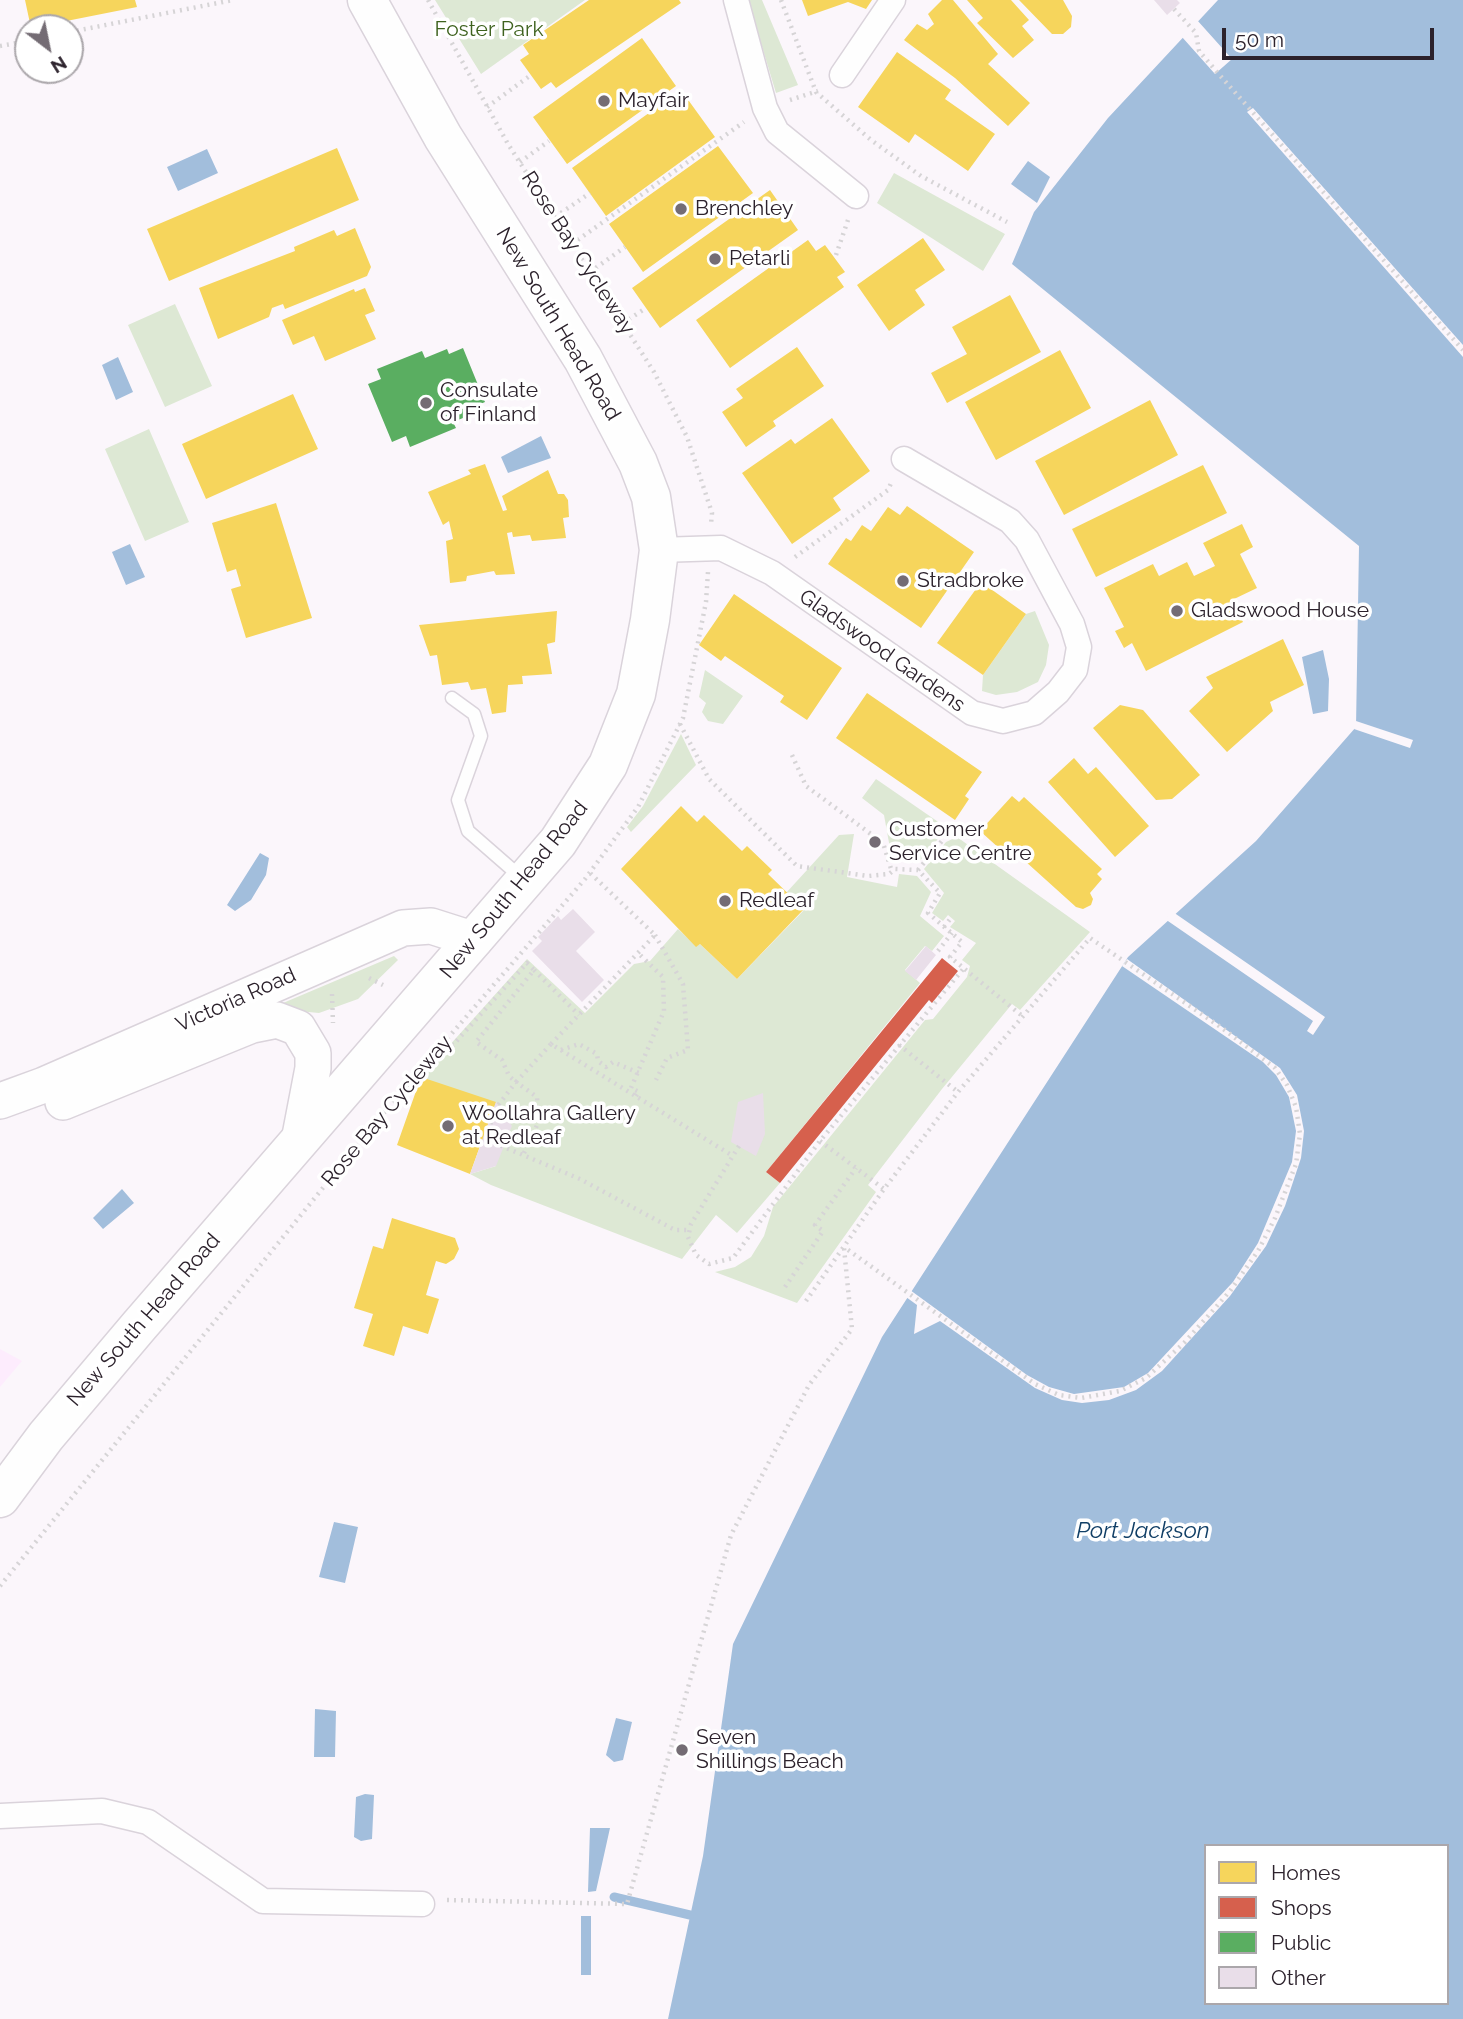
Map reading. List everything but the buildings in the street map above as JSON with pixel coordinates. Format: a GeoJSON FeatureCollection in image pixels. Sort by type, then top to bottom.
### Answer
{"type":"FeatureCollection","features":[{"type":"Feature","properties":{"kind":"main road","name":"New South Head Road"},"geometry":{"type":"LineString","coordinates":[[0,1499],[62,1417],[475,940],[570,824],[594,789],[620,740],[636,694],[659,551],[651,497],[614,413],[443,138],[367,0]]}},
{"type":"Feature","properties":{"kind":"street"},"geometry":{"type":"LineString","coordinates":[[736,0],[759,112],[854,203]]}},
{"type":"Feature","properties":{"kind":"street"},"geometry":{"type":"LineString","coordinates":[[842,75],[893,0]]}},
{"type":"Feature","properties":{"kind":"street","name":"Gladswood Gardens"},"geometry":{"type":"LineString","coordinates":[[659,551],[721,548],[772,573],[972,713],[1003,721],[1034,713],[1058,692],[1075,670],[1079,648],[1072,624],[1027,540],[1010,521],[904,459]]}},
{"type":"Feature","properties":{"kind":"street","name":"Victoria Road"},"geometry":{"type":"LineString","coordinates":[[0,1101],[44,1085],[403,928],[444,928],[475,940]]}},
{"type":"Feature","properties":{"kind":"street"},"geometry":{"type":"LineString","coordinates":[[0,1122],[50,1107],[252,1025],[277,1020],[298,1028],[313,1053],[313,1068],[299,1141]]}},
{"type":"Feature","properties":{"kind":"street"},"geometry":{"type":"LineString","coordinates":[[0,1816],[102,1811],[148,1822],[263,1901],[422,1904]]}},
{"type":"Feature","properties":{"kind":"lane"},"geometry":{"type":"LineString","coordinates":[[452,698],[474,714],[481,736],[458,800],[468,831],[525,880]]}},
{"type":"Feature","properties":{"kind":"path"},"geometry":{"type":"LineString","coordinates":[[84,29],[233,0]]}},
{"type":"Feature","properties":{"kind":"path","name":"Rose Bay Cycleway"},"geometry":{"type":"LineString","coordinates":[[428,0],[520,163],[654,372],[687,437],[712,513]]}},
{"type":"Feature","properties":{"kind":"path"},"geometry":{"type":"LineString","coordinates":[[780,0],[816,92],[871,140],[921,176],[1007,222]]}},
{"type":"Feature","properties":{"kind":"path"},"geometry":{"type":"LineString","coordinates":[[1174,9],[1196,33],[1199,51],[1463,350]]}},
{"type":"Feature","properties":{"kind":"path"},"geometry":{"type":"LineString","coordinates":[[487,107],[531,75]]}},
{"type":"Feature","properties":{"kind":"path"},"geometry":{"type":"LineString","coordinates":[[572,244],[759,112],[816,92],[842,75]]}},
{"type":"Feature","properties":{"kind":"path"},"geometry":{"type":"LineString","coordinates":[[520,163],[550,141]]}},
{"type":"Feature","properties":{"kind":"path"},"geometry":{"type":"LineString","coordinates":[[555,217],[590,194]]}},
{"type":"Feature","properties":{"kind":"path"},"geometry":{"type":"LineString","coordinates":[[836,255],[854,203]]}},
{"type":"Feature","properties":{"kind":"path"},"geometry":{"type":"LineString","coordinates":[[590,272],[625,247]]}},
{"type":"Feature","properties":{"kind":"path"},"geometry":{"type":"LineString","coordinates":[[624,323],[646,308]]}},
{"type":"Feature","properties":{"kind":"path","name":"Gladswood Gardens"},"geometry":{"type":"LineString","coordinates":[[794,558],[888,490],[904,459]]}},
{"type":"Feature","properties":{"kind":"path","name":"Rose Bay Cycleway"},"geometry":{"type":"LineString","coordinates":[[0,1586],[446,1040],[589,872],[638,807],[680,724],[706,602]]}},
{"type":"Feature","properties":{"kind":"path"},"geometry":{"type":"LineString","coordinates":[[680,724],[709,779],[797,866],[868,876],[892,872],[895,869],[918,870],[940,893],[928,913],[962,942],[950,957],[1021,1015]]}},
{"type":"Feature","properties":{"kind":"path"},"geometry":{"type":"LineString","coordinates":[[792,755],[806,786],[883,842],[892,872]]}},
{"type":"Feature","properties":{"kind":"path"},"geometry":{"type":"LineString","coordinates":[[918,870],[946,836]]}},
{"type":"Feature","properties":{"kind":"path"},"geometry":{"type":"LineString","coordinates":[[589,872],[655,935],[683,984],[688,1051],[667,1058],[656,1080]]}},
{"type":"Feature","properties":{"kind":"path"},"geometry":{"type":"LineString","coordinates":[[944,926],[951,918]]}},
{"type":"Feature","properties":{"kind":"path"},"geometry":{"type":"LineString","coordinates":[[938,951],[952,933]]}},
{"type":"Feature","properties":{"kind":"path"},"geometry":{"type":"LineString","coordinates":[[655,935],[516,1082],[495,1108],[485,1139],[524,1153],[580,1179],[676,1230],[690,1230]]}},
{"type":"Feature","properties":{"kind":"path"},"geometry":{"type":"LineString","coordinates":[[806,1301],[884,1189],[957,1092],[1090,938],[1222,1028],[1275,1068],[1287,1085],[1296,1107],[1300,1134],[1296,1164],[1275,1218],[1258,1251],[1230,1291],[1146,1378],[1101,1397],[1059,1395],[1013,1369],[844,1247]]}},
{"type":"Feature","properties":{"kind":"path"},"geometry":{"type":"LineString","coordinates":[[636,1096],[639,1092],[631,1088],[664,1011],[663,977],[638,953]]}},
{"type":"Feature","properties":{"kind":"path"},"geometry":{"type":"LineString","coordinates":[[446,1040],[453,1045],[527,963],[579,1015]]}},
{"type":"Feature","properties":{"kind":"path"},"geometry":{"type":"LineString","coordinates":[[739,1146],[688,1237],[696,1255],[709,1264],[733,1258],[820,1141],[964,968]]}},
{"type":"Feature","properties":{"kind":"path"},"geometry":{"type":"LineString","coordinates":[[524,1153],[539,1121],[537,1097],[506,1072],[502,1060],[477,1042],[534,970]]}},
{"type":"Feature","properties":{"kind":"path"},"geometry":{"type":"LineString","coordinates":[[361,980],[376,980],[383,985]]}},
{"type":"Feature","properties":{"kind":"path"},"geometry":{"type":"LineString","coordinates":[[333,1030],[332,993],[343,988]]}},
{"type":"Feature","properties":{"kind":"path"},"geometry":{"type":"LineString","coordinates":[[551,1044],[733,1156]]}},
{"type":"Feature","properties":{"kind":"path"},"geometry":{"type":"LineString","coordinates":[[560,1050],[579,1044],[597,1054],[598,1061],[606,1067],[613,1062],[639,1073]]}},
{"type":"Feature","properties":{"kind":"path"},"geometry":{"type":"LineString","coordinates":[[899,1045],[957,1092]]}},
{"type":"Feature","properties":{"kind":"path"},"geometry":{"type":"LineString","coordinates":[[820,1141],[884,1189]]}},
{"type":"Feature","properties":{"kind":"path"},"geometry":{"type":"LineString","coordinates":[[785,1287],[824,1231],[815,1225],[856,1168]]}},
{"type":"Feature","properties":{"kind":"path"},"geometry":{"type":"LineString","coordinates":[[448,1900],[627,1904],[731,1535],[809,1385],[852,1329],[844,1247]]}},
{"type":"Feature","properties":{"kind":"shaded area"},"geometry":{"type":"Polygon","coordinates":[[[0,1349],[22,1361],[0,1387],[0,1349]]]}},
{"type":"Feature","properties":{"kind":"green space","name":"Foster Park"},"geometry":{"type":"Polygon","coordinates":[[[435,0],[585,0],[481,74],[435,0]]]}},
{"type":"Feature","properties":{"kind":"green space"},"geometry":{"type":"Polygon","coordinates":[[[748,0],[762,0],[798,85],[776,93],[748,0]]]}},
{"type":"Feature","properties":{"kind":"green space"},"geometry":{"type":"Polygon","coordinates":[[[894,173],[1005,234],[983,271],[877,203],[894,173]]]}},
{"type":"Feature","properties":{"kind":"green space"},"geometry":{"type":"Polygon","coordinates":[[[175,304],[212,386],[165,407],[128,325],[175,304]]]}},
{"type":"Feature","properties":{"kind":"green space"},"geometry":{"type":"Polygon","coordinates":[[[149,429],[189,522],[145,541],[105,449],[149,429]]]}},
{"type":"Feature","properties":{"kind":"green space"},"geometry":{"type":"Polygon","coordinates":[[[1035,611],[1049,645],[1046,665],[1038,682],[1017,692],[996,695],[982,691],[983,675],[1026,614],[1035,611]]]}},
{"type":"Feature","properties":{"kind":"green space"},"geometry":{"type":"Polygon","coordinates":[[[705,670],[743,696],[723,724],[708,721],[702,712],[706,703],[699,697],[705,670]]]}},
{"type":"Feature","properties":{"kind":"green space"},"geometry":{"type":"Polygon","coordinates":[[[681,734],[696,765],[631,832],[627,827],[643,806],[681,734]]]}},
{"type":"Feature","properties":{"kind":"green space"},"geometry":{"type":"Polygon","coordinates":[[[876,779],[947,828],[918,863],[891,854],[884,815],[862,798],[876,779]]]}},
{"type":"Feature","properties":{"kind":"green space"},"geometry":{"type":"Polygon","coordinates":[[[854,834],[847,877],[897,887],[899,874],[917,876],[931,892],[920,916],[944,936],[932,951],[925,946],[905,970],[920,983],[766,1172],[780,1183],[737,1233],[716,1215],[682,1259],[491,1185],[470,1174],[496,1166],[421,1077],[527,959],[585,1013],[634,964],[650,961],[678,929],[696,946],[700,944],[737,979],[804,910],[786,893],[839,835],[854,834]]]}},
{"type":"Feature","properties":{"kind":"green space"},"geometry":{"type":"Polygon","coordinates":[[[957,837],[1090,932],[1020,1010],[1012,1004],[942,1089],[868,1185],[876,1192],[797,1303],[715,1272],[735,1267],[751,1257],[764,1236],[773,1207],[925,1020],[933,1019],[967,977],[970,966],[962,960],[976,943],[950,927],[955,921],[948,915],[943,921],[932,913],[944,893],[924,869],[946,842],[957,837]]]}},
{"type":"Feature","properties":{"kind":"green space"},"geometry":{"type":"Polygon","coordinates":[[[394,956],[398,960],[358,999],[319,1013],[276,1006],[394,956]]]}},
{"type":"Feature","properties":{"kind":"water","name":"Port Jackson"},"geometry":{"type":"Polygon","coordinates":[[[1218,0],[1463,0],[1463,2019],[668,2019],[703,1856],[733,1644],[882,1337],[1128,957],[1256,841],[1356,727],[1359,546],[1012,264],[1034,212],[1108,118],[1218,0]]]}},
{"type":"Feature","properties":{"kind":"water"},"geometry":{"type":"Polygon","coordinates":[[[207,149],[218,173],[178,191],[167,167],[207,149]]]}},
{"type":"Feature","properties":{"kind":"water"},"geometry":{"type":"Polygon","coordinates":[[[1028,161],[1050,177],[1037,203],[1011,184],[1028,161]]]}},
{"type":"Feature","properties":{"kind":"water"},"geometry":{"type":"Polygon","coordinates":[[[118,357],[133,392],[116,400],[102,365],[118,357]]]}},
{"type":"Feature","properties":{"kind":"water"},"geometry":{"type":"Polygon","coordinates":[[[541,436],[551,458],[508,473],[501,457],[541,436]]]}},
{"type":"Feature","properties":{"kind":"water"},"geometry":{"type":"Polygon","coordinates":[[[130,544],[145,577],[126,585],[112,552],[130,544]]]}},
{"type":"Feature","properties":{"kind":"water"},"geometry":{"type":"Polygon","coordinates":[[[1323,650],[1329,679],[1328,711],[1313,714],[1302,657],[1323,650]]]}},
{"type":"Feature","properties":{"kind":"water"},"geometry":{"type":"Polygon","coordinates":[[[260,853],[269,858],[266,875],[251,900],[235,911],[227,905],[260,853]]]}},
{"type":"Feature","properties":{"kind":"water"},"geometry":{"type":"Polygon","coordinates":[[[122,1189],[134,1203],[103,1229],[93,1218],[122,1189]]]}},
{"type":"Feature","properties":{"kind":"water"},"geometry":{"type":"Polygon","coordinates":[[[334,1522],[358,1527],[345,1583],[319,1577],[334,1522]]]}},
{"type":"Feature","properties":{"kind":"water"},"geometry":{"type":"Polygon","coordinates":[[[315,1709],[336,1711],[335,1757],[314,1757],[315,1709]]]}},
{"type":"Feature","properties":{"kind":"water"},"geometry":{"type":"Polygon","coordinates":[[[616,1718],[632,1722],[623,1760],[614,1762],[606,1755],[616,1718]]]}},
{"type":"Feature","properties":{"kind":"water"},"geometry":{"type":"Polygon","coordinates":[[[374,1795],[372,1839],[361,1841],[354,1837],[356,1797],[374,1795]]]}},
{"type":"Feature","properties":{"kind":"water"},"geometry":{"type":"Polygon","coordinates":[[[590,1828],[610,1828],[596,1891],[588,1892],[590,1828]]]}},
{"type":"Feature","properties":{"kind":"water"},"geometry":{"type":"Polygon","coordinates":[[[581,1916],[591,1916],[591,1975],[581,1975],[581,1916]]]}},
{"type":"Feature","properties":{"kind":"pier"},"geometry":{"type":"Polygon","coordinates":[[[1197,20],[1232,59],[1215,74],[1182,37],[1197,20]]]}},
{"type":"Feature","properties":{"kind":"pier"},"geometry":{"type":"Polygon","coordinates":[[[1253,108],[1463,345],[1463,357],[1247,112],[1253,108]]]}},
{"type":"Feature","properties":{"kind":"pier"},"geometry":{"type":"Polygon","coordinates":[[[1356,721],[1413,740],[1410,748],[1354,729],[1356,721]]]}},
{"type":"Feature","properties":{"kind":"pier"},"geometry":{"type":"Polygon","coordinates":[[[1173,912],[1325,1017],[1313,1035],[1307,1031],[1313,1021],[1165,919],[1173,912]]]}},
{"type":"Feature","properties":{"kind":"pier"},"geometry":{"type":"Polygon","coordinates":[[[1127,959],[1280,1068],[1297,1095],[1304,1131],[1301,1158],[1285,1206],[1266,1246],[1230,1296],[1162,1371],[1136,1390],[1109,1400],[1082,1403],[1062,1400],[1035,1388],[940,1321],[914,1334],[917,1305],[906,1297],[910,1290],[1027,1375],[1049,1387],[1074,1394],[1124,1387],[1148,1373],[1233,1282],[1258,1243],[1292,1162],[1296,1131],[1289,1097],[1276,1075],[1263,1062],[1122,966],[1127,959]]]}},
{"type":"Feature","properties":{"kind":"waterway"},"geometry":{"type":"LineString","coordinates":[[614,1897],[690,1915]]}},
{"type":"Feature","properties":{"kind":"place","name":"Mayfair"},"geometry":{"type":"Point","coordinates":[604,101]}},
{"type":"Feature","properties":{"kind":"place","name":"Brenchley"},"geometry":{"type":"Point","coordinates":[681,209]}},
{"type":"Feature","properties":{"kind":"place","name":"Petarli"},"geometry":{"type":"Point","coordinates":[715,259]}},
{"type":"Feature","properties":{"kind":"place","name":"Consulate of Finland"},"geometry":{"type":"Point","coordinates":[426,403]}},
{"type":"Feature","properties":{"kind":"place","name":"Stradbroke"},"geometry":{"type":"Point","coordinates":[903,581]}},
{"type":"Feature","properties":{"kind":"place","name":"Gladswood House"},"geometry":{"type":"Point","coordinates":[1177,611]}},
{"type":"Feature","properties":{"kind":"place","name":"Customer Service Centre"},"geometry":{"type":"Point","coordinates":[875,842]}},
{"type":"Feature","properties":{"kind":"place","name":"Redleaf"},"geometry":{"type":"Point","coordinates":[725,901]}},
{"type":"Feature","properties":{"kind":"place","name":"Woollahra Gallery at Redleaf"},"geometry":{"type":"Point","coordinates":[448,1126]}},
{"type":"Feature","properties":{"kind":"place","name":"Seven Shillings Beach"},"geometry":{"type":"Point","coordinates":[682,1750]}}]}
